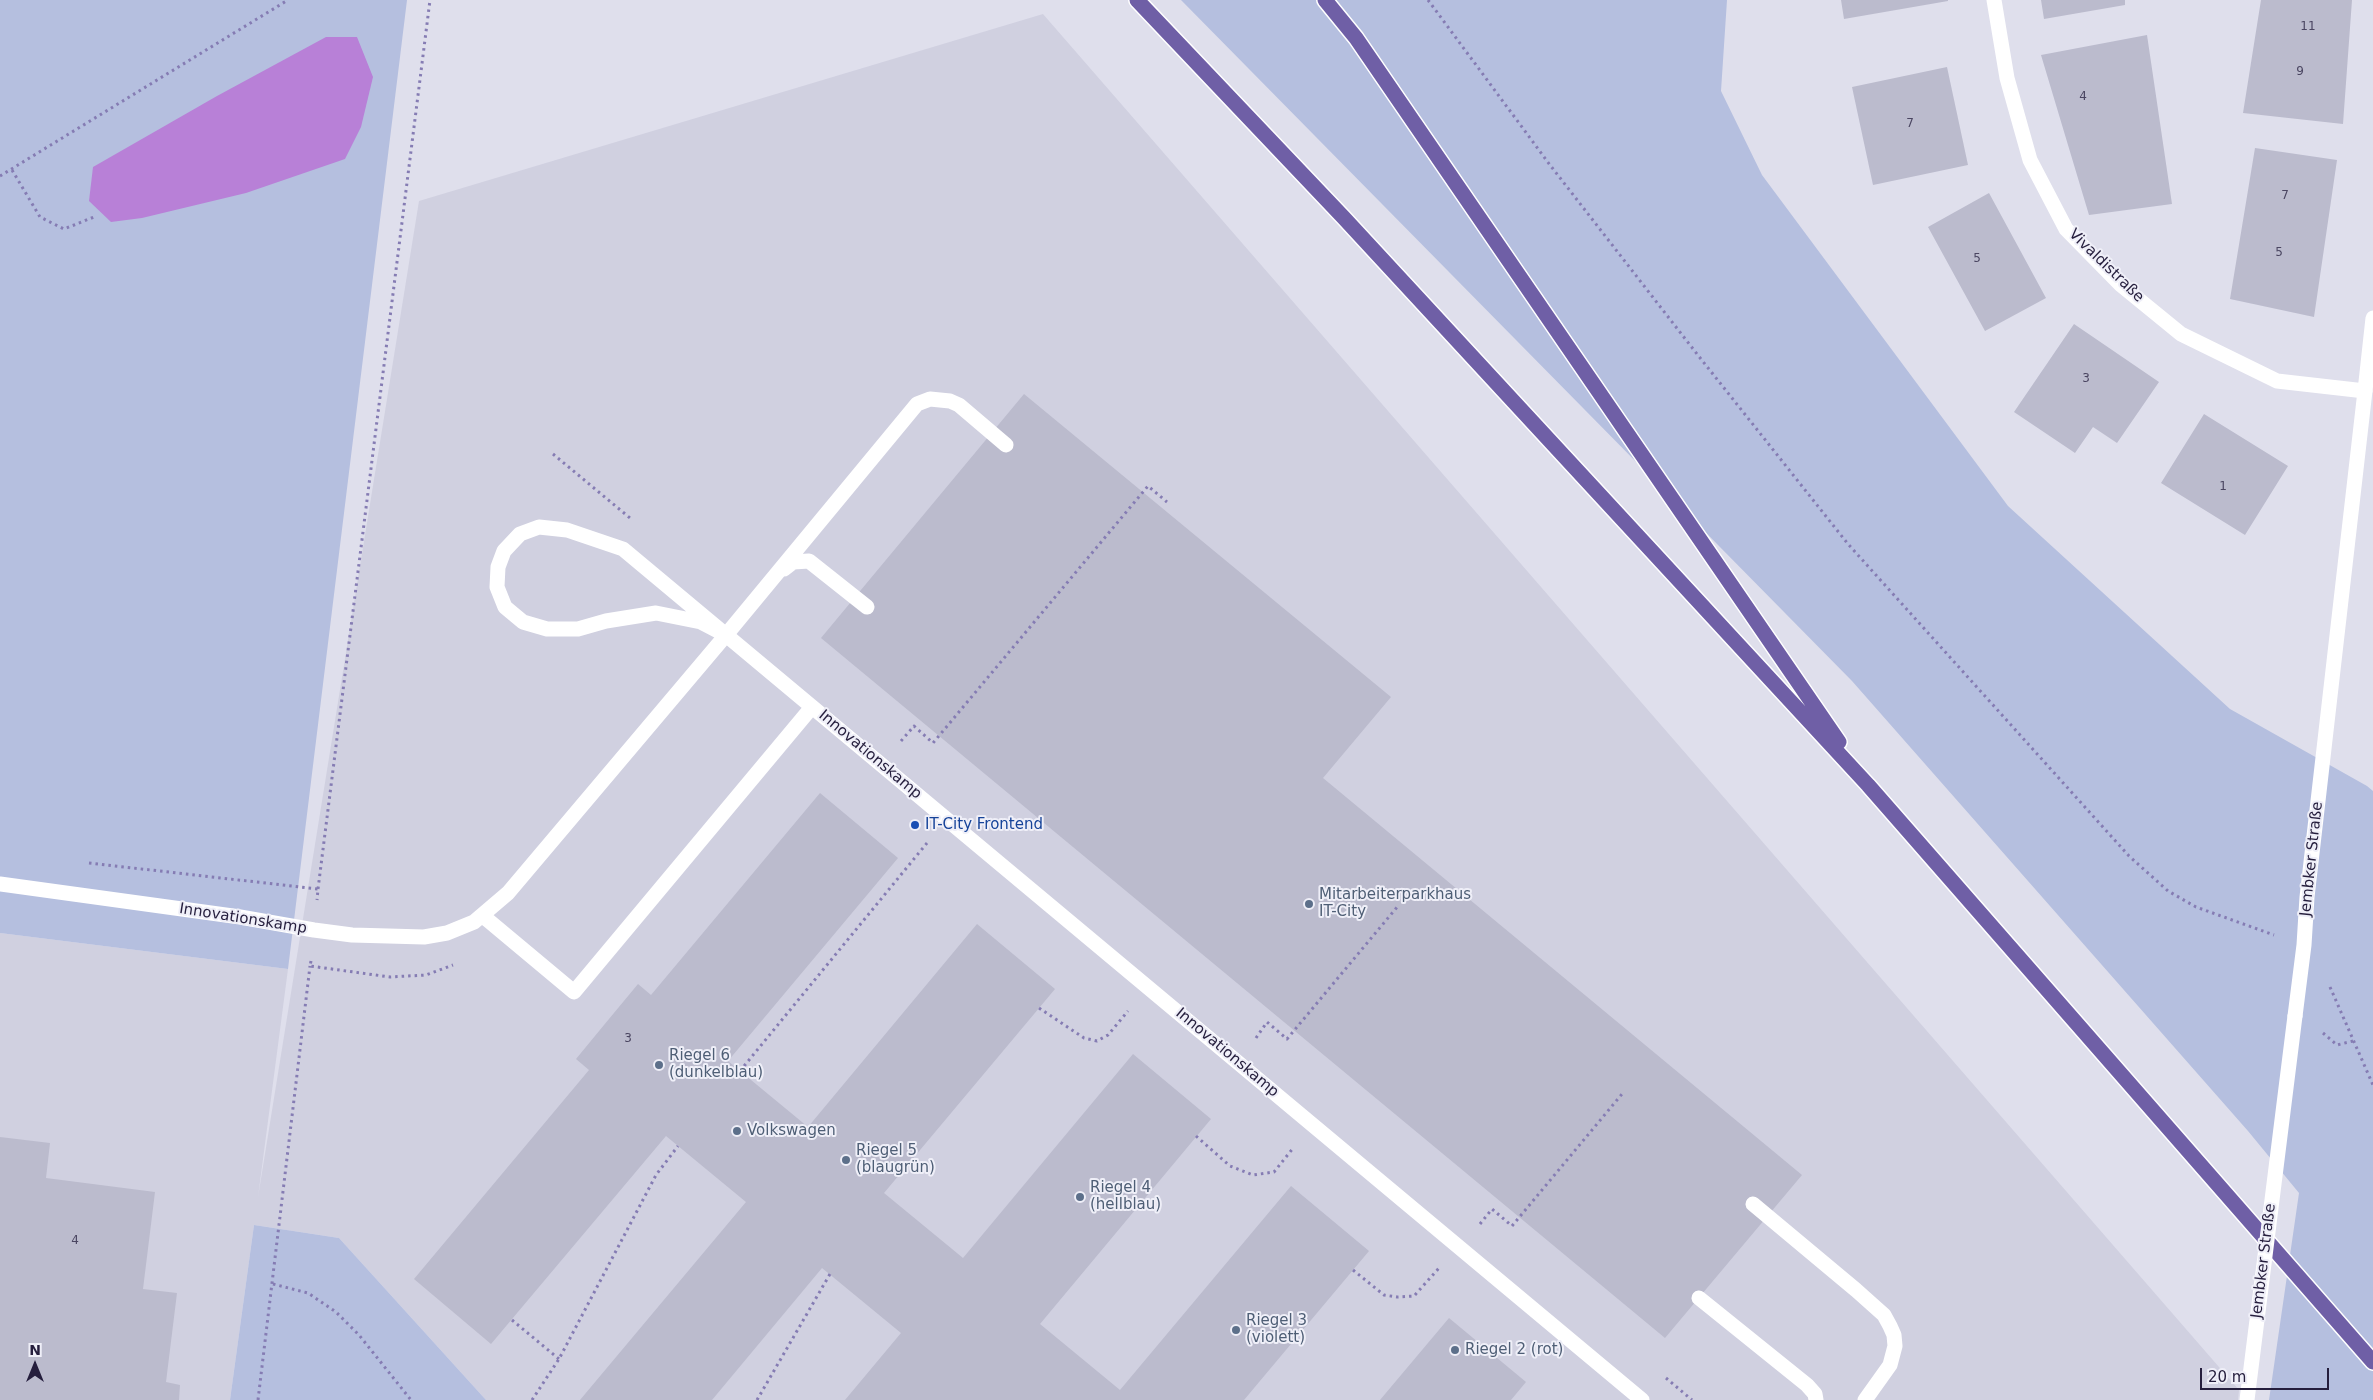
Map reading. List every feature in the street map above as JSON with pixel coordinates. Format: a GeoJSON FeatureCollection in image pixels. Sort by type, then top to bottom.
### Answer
{"type":"FeatureCollection","features":[{"type":"Feature","properties":{"kind":"main road"},"geometry":{"type":"LineString","coordinates":[[1137,0],[1344,218],[1868,785],[2373,1362]]}},
{"type":"Feature","properties":{"kind":"main road"},"geometry":{"type":"LineString","coordinates":[[1325,0],[1373,62],[1868,785]]}},
{"type":"Feature","properties":{"kind":"street","name":"Vivaldistraße"},"geometry":{"type":"LineString","coordinates":[[1994,0],[2007,78],[2030,160],[2066,229],[2121,285],[2181,334],[2277,380],[2365,391]]}},
{"type":"Feature","properties":{"kind":"street","name":"Jembker Straße"},"geometry":{"type":"LineString","coordinates":[[2247,1400],[2304,945],[2307,897],[2373,318]]}},
{"type":"Feature","properties":{"kind":"street"},"geometry":{"type":"LineString","coordinates":[[726,635],[918,404],[930,399],[950,401],[959,405],[1006,445]]}},
{"type":"Feature","properties":{"kind":"street"},"geometry":{"type":"LineString","coordinates":[[539,527],[568,530],[623,549],[726,635],[701,622],[656,613],[606,621],[578,629],[547,629],[524,622],[504,606],[497,587],[498,567],[504,551],[520,534],[539,527]]}},
{"type":"Feature","properties":{"kind":"street"},"geometry":{"type":"LineString","coordinates":[[774,578],[794,562],[809,561],[867,606]]}},
{"type":"Feature","properties":{"kind":"street","name":"Innovationskamp"},"geometry":{"type":"LineString","coordinates":[[0,884],[240,917],[352,935],[424,937],[461,928],[483,916],[508,893],[726,635],[1642,1400]]}},
{"type":"Feature","properties":{"kind":"street","name":"Innovationskamp"},"geometry":{"type":"LineString","coordinates":[[483,916],[574,992],[812,707]]}},
{"type":"Feature","properties":{"kind":"street"},"geometry":{"type":"LineString","coordinates":[[1753,1204],[1856,1290],[1884,1316],[1890,1326],[1894,1335],[1895,1346],[1890,1365],[1865,1400]]}},
{"type":"Feature","properties":{"kind":"street"},"geometry":{"type":"LineString","coordinates":[[1699,1298],[1807,1385],[1815,1394],[1816,1400]]}},
{"type":"Feature","properties":{"kind":"path"},"geometry":{"type":"LineString","coordinates":[[0,176],[288,0]]}},
{"type":"Feature","properties":{"kind":"path"},"geometry":{"type":"LineString","coordinates":[[318,889],[430,0]]}},
{"type":"Feature","properties":{"kind":"path"},"geometry":{"type":"LineString","coordinates":[[1428,0],[1562,180],[1848,544],[2129,856],[2168,891],[2196,907],[2304,945],[2332,990],[2373,1085]]}},
{"type":"Feature","properties":{"kind":"path"},"geometry":{"type":"LineString","coordinates":[[12,170],[40,217],[64,229],[94,217]]}},
{"type":"Feature","properties":{"kind":"path"},"geometry":{"type":"LineString","coordinates":[[901,741],[914,726],[933,743],[1148,486],[1167,502]]}},
{"type":"Feature","properties":{"kind":"path"},"geometry":{"type":"LineString","coordinates":[[740,1071],[946,820]]}},
{"type":"Feature","properties":{"kind":"path"},"geometry":{"type":"LineString","coordinates":[[1256,1038],[1268,1022],[1287,1039],[1398,906]]}},
{"type":"Feature","properties":{"kind":"path"},"geometry":{"type":"LineString","coordinates":[[258,1400],[310,966]]}},
{"type":"Feature","properties":{"kind":"path"},"geometry":{"type":"LineString","coordinates":[[1039,1008],[1084,1038],[1097,1041],[1108,1036],[1147,986]]}},
{"type":"Feature","properties":{"kind":"path"},"geometry":{"type":"LineString","coordinates":[[1480,1224],[1492,1209],[1512,1226],[1622,1094]]}},
{"type":"Feature","properties":{"kind":"path"},"geometry":{"type":"LineString","coordinates":[[1196,1136],[1230,1166],[1253,1175],[1274,1172],[1311,1123]]}},
{"type":"Feature","properties":{"kind":"path"},"geometry":{"type":"LineString","coordinates":[[532,1400],[559,1359],[656,1175],[678,1146]]}},
{"type":"Feature","properties":{"kind":"path"},"geometry":{"type":"LineString","coordinates":[[1353,1270],[1384,1295],[1397,1298],[1414,1296],[1458,1246]]}},
{"type":"Feature","properties":{"kind":"path"},"geometry":{"type":"LineString","coordinates":[[757,1400],[830,1274]]}},
{"type":"Feature","properties":{"kind":"path"},"geometry":{"type":"LineString","coordinates":[[273,1284],[308,1293],[336,1312],[359,1335],[411,1400]]}},
{"type":"Feature","properties":{"kind":"path"},"geometry":{"type":"LineString","coordinates":[[512,1320],[559,1359]]}},
{"type":"Feature","properties":{"kind":"shaded area"},"geometry":{"type":"Polygon","coordinates":[[[0,0],[407,0],[288,969],[0,933],[0,0]]]}},
{"type":"Feature","properties":{"kind":"shaded area"},"geometry":{"type":"Polygon","coordinates":[[[1181,0],[1727,0],[1721,91],[1762,175],[2008,506],[2230,709],[2373,791],[2373,1400],[2269,1400],[2299,1193],[2248,1131],[1852,681],[1181,0]]]}},
{"type":"Feature","properties":{"kind":"shaded area"},"geometry":{"type":"Polygon","coordinates":[[[1043,14],[2239,1390],[2238,1400],[486,1400],[339,1238],[254,1225],[230,1400],[0,1400],[0,933],[288,969],[258,1197],[419,201],[1043,14]]]}},
{"type":"Feature","properties":{"kind":"shaded area"},"geometry":{"type":"Polygon","coordinates":[[[326,37],[357,37],[373,77],[361,127],[345,159],[246,193],[142,218],[111,222],[89,201],[93,167],[217,96],[326,37]]]}},
{"type":"Feature","properties":{"kind":"shaded area"},"geometry":{"type":"Polygon","coordinates":[[[254,1225],[339,1238],[486,1400],[230,1400],[254,1225]]]}},
{"type":"Feature","properties":{"kind":"building"},"geometry":{"type":"Polygon","coordinates":[[[1841,0],[1948,0],[1948,1],[1844,19],[1841,0]]]}},
{"type":"Feature","properties":{"kind":"building"},"geometry":{"type":"Polygon","coordinates":[[[2041,0],[2125,0],[2125,5],[2044,19],[2041,0]]]}},
{"type":"Feature","properties":{"kind":"building"},"geometry":{"type":"Polygon","coordinates":[[[2261,0],[2352,0],[2343,124],[2243,113],[2261,0]]]}},
{"type":"Feature","properties":{"kind":"building"},"geometry":{"type":"Polygon","coordinates":[[[2147,35],[2172,204],[2089,215],[2041,55],[2147,35]]]}},
{"type":"Feature","properties":{"kind":"building"},"geometry":{"type":"Polygon","coordinates":[[[1947,67],[1968,165],[1873,185],[1852,87],[1947,67]]]}},
{"type":"Feature","properties":{"kind":"building"},"geometry":{"type":"Polygon","coordinates":[[[2255,148],[2337,160],[2314,317],[2230,299],[2255,148]]]}},
{"type":"Feature","properties":{"kind":"building"},"geometry":{"type":"Polygon","coordinates":[[[1989,193],[2046,298],[1985,331],[1928,227],[1989,193]]]}},
{"type":"Feature","properties":{"kind":"building"},"geometry":{"type":"Polygon","coordinates":[[[2074,324],[2159,382],[2117,443],[2093,427],[2075,453],[2014,412],[2074,324]]]}},
{"type":"Feature","properties":{"kind":"building","name":"Mitarbeiterparkhaus IT-City"},"geometry":{"type":"Polygon","coordinates":[[[1024,394],[1391,697],[1323,778],[1802,1175],[1665,1338],[821,638],[1024,394]]]}},
{"type":"Feature","properties":{"kind":"building"},"geometry":{"type":"Polygon","coordinates":[[[2204,414],[2288,466],[2245,535],[2161,483],[2204,414]]]}},
{"type":"Feature","properties":{"kind":"building"},"geometry":{"type":"Polygon","coordinates":[[[820,793],[898,858],[728,1061],[808,1127],[977,924],[1055,989],[884,1193],[963,1258],[1133,1054],[1211,1119],[1040,1324],[1120,1390],[1291,1186],[1369,1251],[1244,1400],[845,1400],[901,1333],[822,1268],[712,1400],[580,1400],[746,1202],[666,1136],[491,1344],[414,1279],[589,1070],[576,1059],[638,984],[651,995],[820,793]]]}},
{"type":"Feature","properties":{"kind":"building"},"geometry":{"type":"Polygon","coordinates":[[[0,1137],[50,1143],[46,1178],[155,1192],[143,1289],[177,1293],[166,1382],[180,1385],[179,1400],[0,1400],[0,1137]]]}},
{"type":"Feature","properties":{"kind":"building","name":"Riegel 2 (rot)"},"geometry":{"type":"Polygon","coordinates":[[[1449,1318],[1526,1382],[1511,1400],[1380,1400],[1449,1318]]]}},
{"type":"Feature","properties":{"kind":"place","name":"IT-City Frontend"},"geometry":{"type":"Point","coordinates":[915,825]}},
{"type":"Feature","properties":{"kind":"place","name":"Mitarbeiterparkhaus IT-City"},"geometry":{"type":"Point","coordinates":[1309,904]}},
{"type":"Feature","properties":{"kind":"place","name":"Riegel 6 (dunkelblau)"},"geometry":{"type":"Point","coordinates":[659,1065]}},
{"type":"Feature","properties":{"kind":"place","name":"Volkswagen"},"geometry":{"type":"Point","coordinates":[737,1131]}},
{"type":"Feature","properties":{"kind":"place","name":"Riegel 5 (blaugrün)"},"geometry":{"type":"Point","coordinates":[846,1160]}},
{"type":"Feature","properties":{"kind":"place","name":"Riegel 4 (hellblau)"},"geometry":{"type":"Point","coordinates":[1080,1197]}},
{"type":"Feature","properties":{"kind":"place","name":"Riegel 3 (violett)"},"geometry":{"type":"Point","coordinates":[1236,1330]}},
{"type":"Feature","properties":{"kind":"place","name":"Riegel 2 (rot)"},"geometry":{"type":"Point","coordinates":[1455,1350]}}]}
